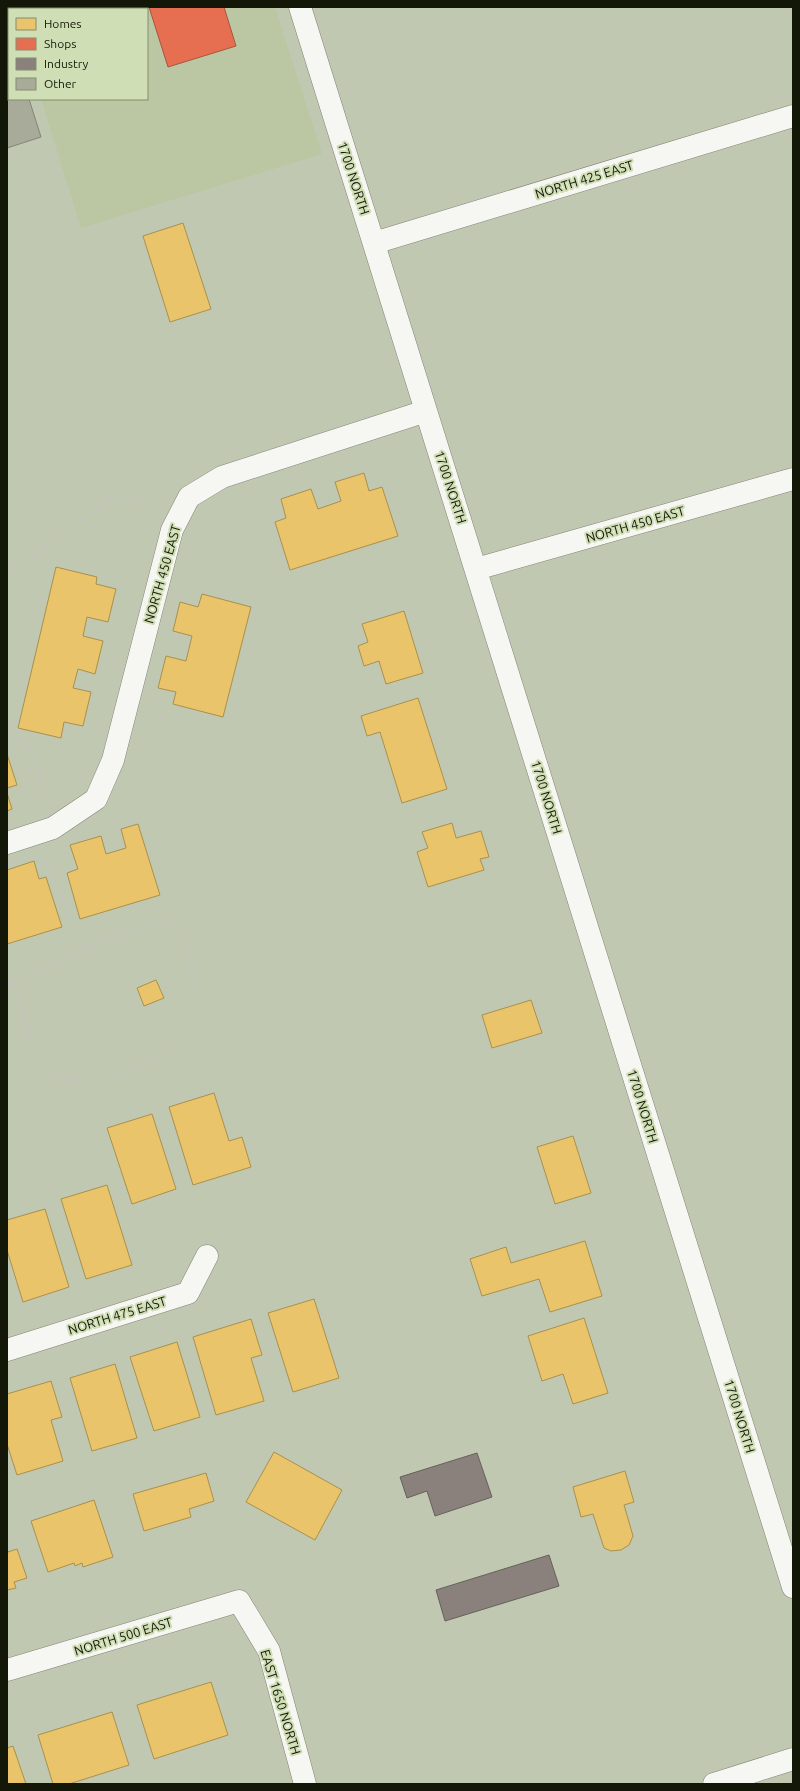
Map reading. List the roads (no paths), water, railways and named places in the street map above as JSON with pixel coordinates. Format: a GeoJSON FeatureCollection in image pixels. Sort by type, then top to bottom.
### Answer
{"type":"FeatureCollection","features":[{"type":"Feature","properties":{"kind":"street","name":"1700 NORTH"},"geometry":{"type":"LineString","coordinates":[[300,7],[793,1587]]}},
{"type":"Feature","properties":{"kind":"street","name":"NORTH 425 EAST"},"geometry":{"type":"LineString","coordinates":[[374,243],[793,116]]}},
{"type":"Feature","properties":{"kind":"street","name":"NORTH 450 EAST"},"geometry":{"type":"LineString","coordinates":[[7,843],[53,828],[96,799],[113,760],[172,530],[189,497],[222,477],[426,411]]}},
{"type":"Feature","properties":{"kind":"street","name":"NORTH 450 EAST"},"geometry":{"type":"LineString","coordinates":[[476,569],[793,479]]}},
{"type":"Feature","properties":{"kind":"street","name":"NORTH 475 EAST"},"geometry":{"type":"LineString","coordinates":[[7,1350],[188,1293],[207,1256]]}},
{"type":"Feature","properties":{"kind":"street","name":"NORTH 500 EAST"},"geometry":{"type":"LineString","coordinates":[[7,1670],[239,1601]]}},
{"type":"Feature","properties":{"kind":"street","name":"EAST 1650 NORTH"},"geometry":{"type":"LineString","coordinates":[[239,1601],[268,1652],[305,1784]]}},
{"type":"Feature","properties":{"kind":"street"},"geometry":{"type":"LineString","coordinates":[[714,1784],[793,1760]]}}]}
